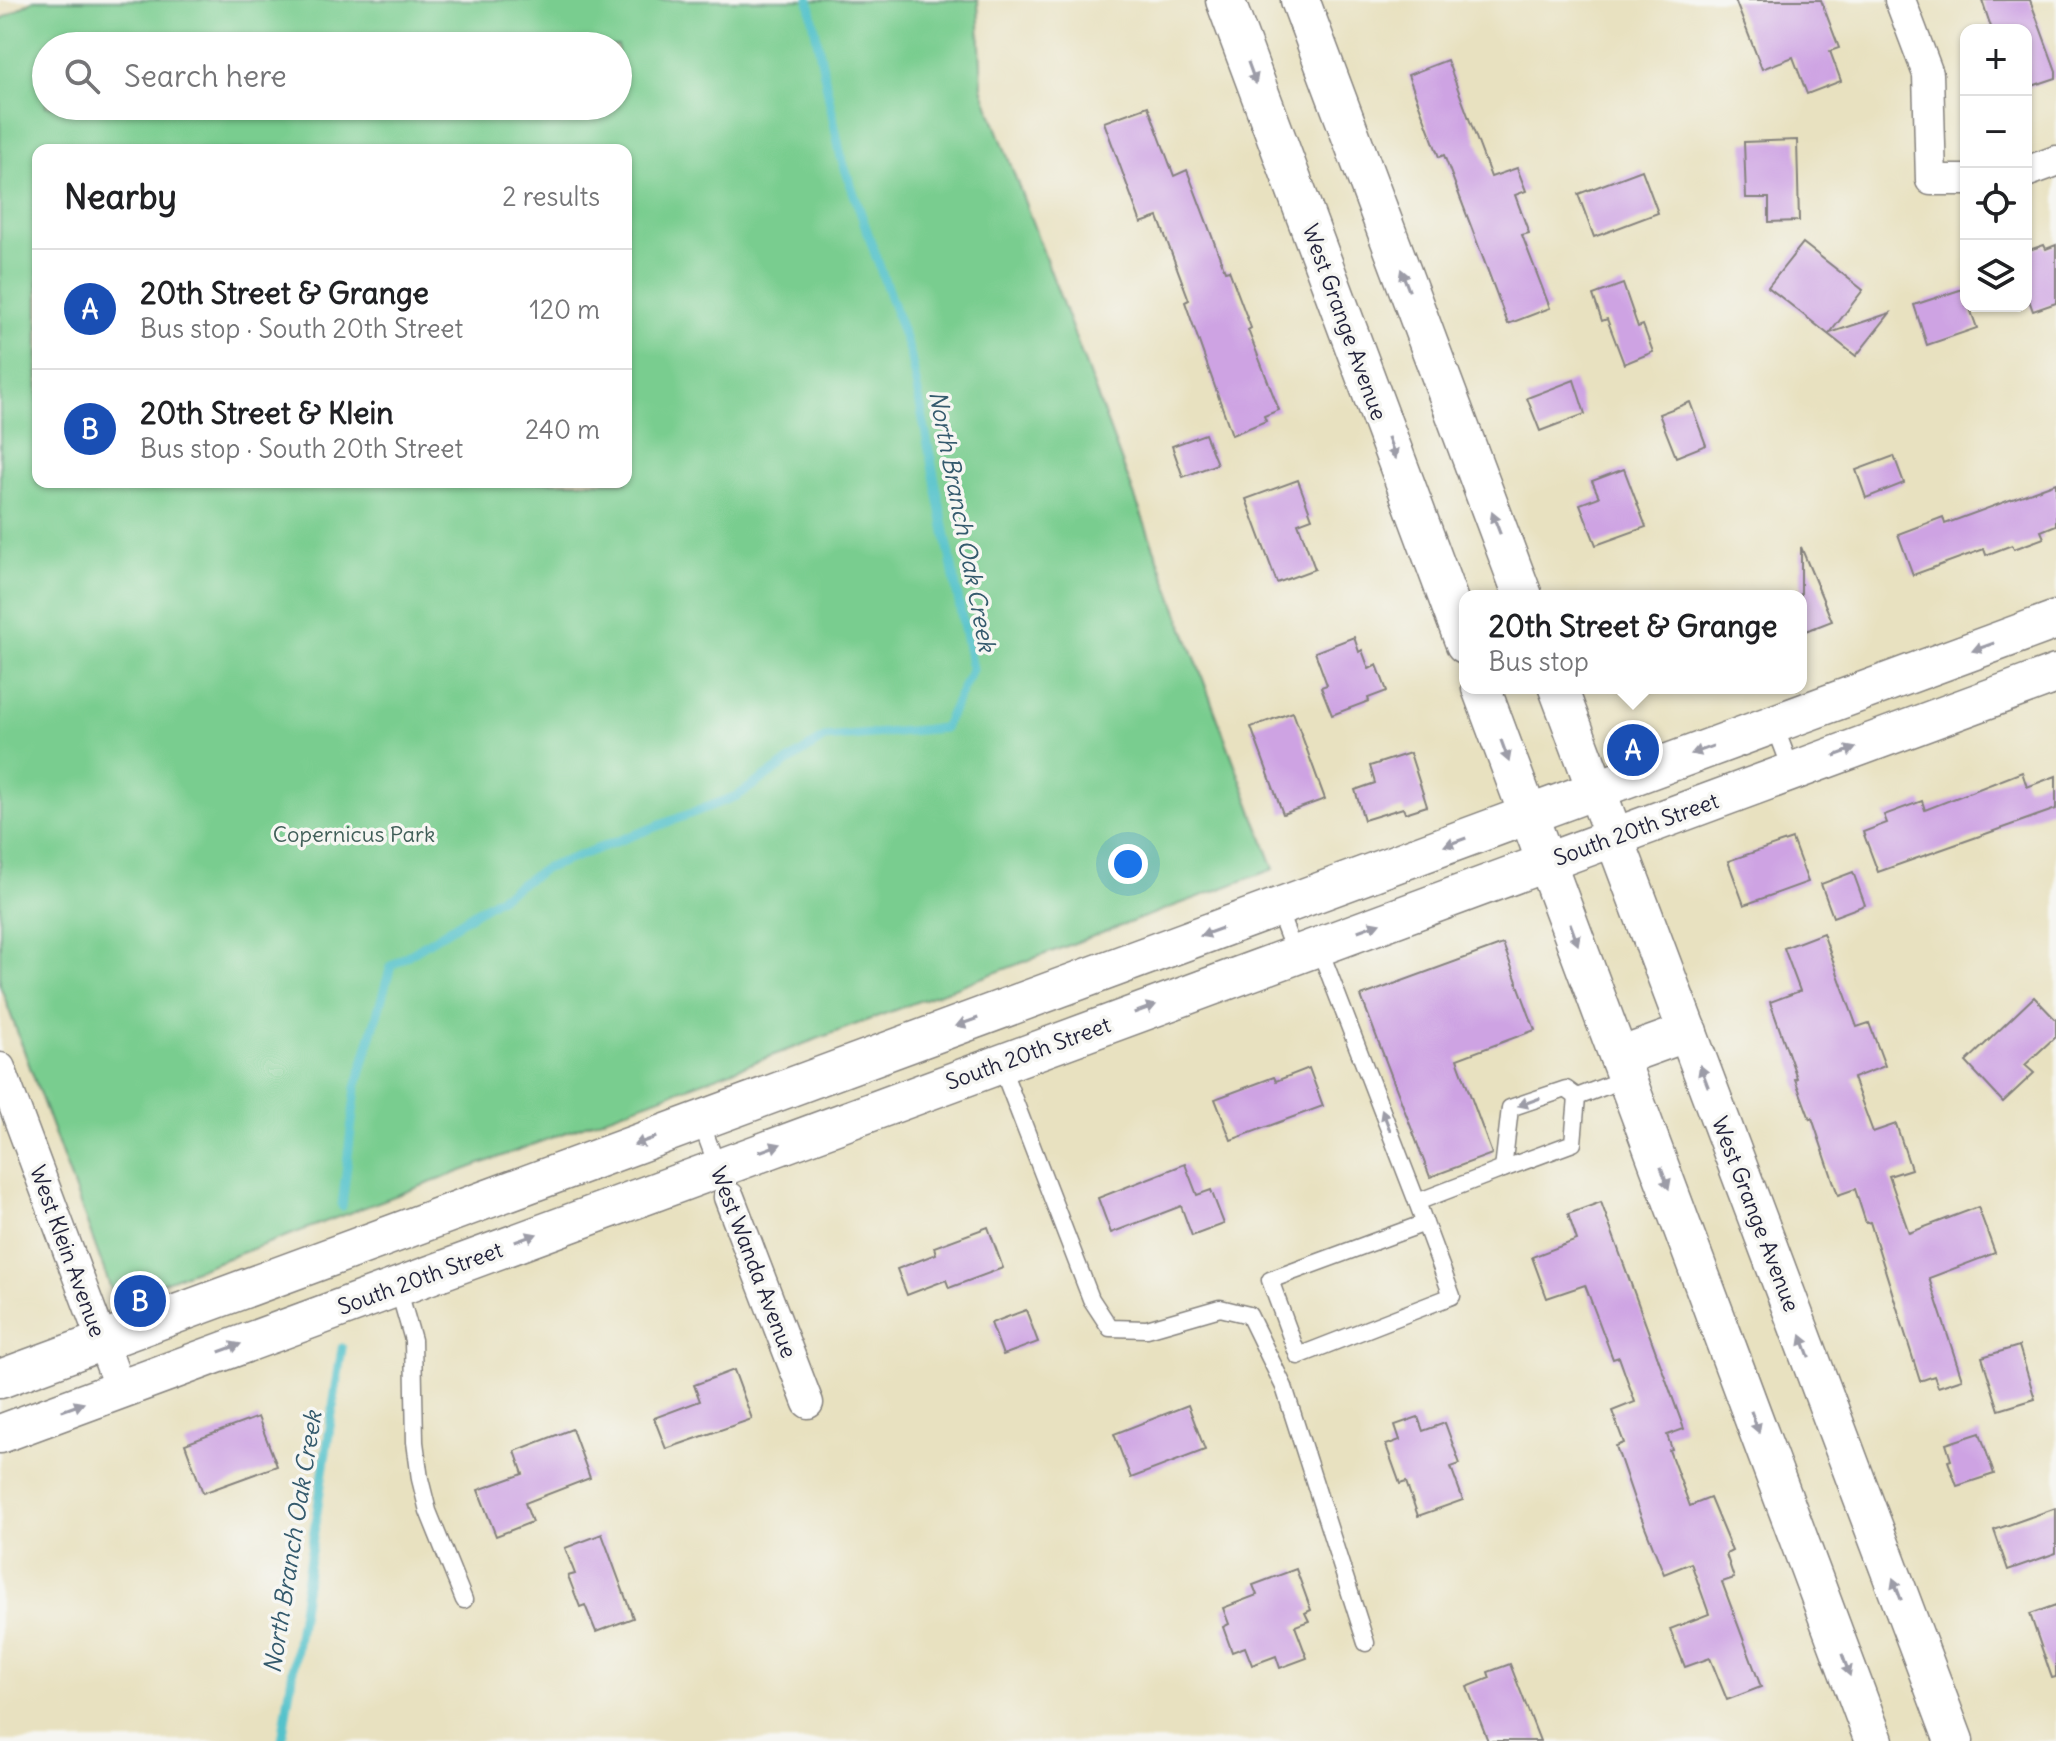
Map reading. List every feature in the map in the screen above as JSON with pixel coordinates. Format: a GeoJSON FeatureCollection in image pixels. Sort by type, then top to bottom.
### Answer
{"type":"FeatureCollection","features":[{"type":"Feature","properties":{"kind":"street","name":"West Grange Avenue"},"geometry":{"type":"LineString","coordinates":[[1225,0],[1459,626]]}},
{"type":"Feature","properties":{"kind":"street"},"geometry":{"type":"LineString","coordinates":[[1300,0],[1521,590]]}},
{"type":"Feature","properties":{"kind":"street"},"geometry":{"type":"LineString","coordinates":[[1900,0],[1928,74],[1931,180],[1960,180]]}},
{"type":"Feature","properties":{"kind":"street"},"geometry":{"type":"LineString","coordinates":[[2032,170],[2056,161]]}},
{"type":"Feature","properties":{"kind":"street"},"geometry":{"type":"LineString","coordinates":[[0,1379],[2056,620]]}},
{"type":"Feature","properties":{"kind":"street","name":"South 20th Street"},"geometry":{"type":"LineString","coordinates":[[0,1434],[397,1286],[723,1182],[1000,1063],[2056,674]]}},
{"type":"Feature","properties":{"kind":"street"},"geometry":{"type":"LineString","coordinates":[[1483,694],[1874,1741]]}},
{"type":"Feature","properties":{"kind":"street","name":"West Grange Avenue"},"geometry":{"type":"LineString","coordinates":[[1560,694],[1954,1741]]}},
{"type":"Feature","properties":{"kind":"street"},"geometry":{"type":"LineString","coordinates":[[1623,1067],[1688,1032]]}},
{"type":"Feature","properties":{"kind":"street","name":"West Klein Avenue"},"geometry":{"type":"LineString","coordinates":[[0,1068],[120,1389]]}},
{"type":"Feature","properties":{"kind":"street","name":"West Wanda Avenue"},"geometry":{"type":"LineString","coordinates":[[723,1182],[808,1403]]}},
{"type":"Feature","properties":{"kind":"lane"},"geometry":{"type":"LineString","coordinates":[[1774,724],[1792,771]]}},
{"type":"Feature","properties":{"kind":"lane"},"geometry":{"type":"LineString","coordinates":[[1277,907],[1307,950],[1417,1202],[1425,1223],[1452,1296],[1298,1356],[1270,1280],[1425,1223]]}},
{"type":"Feature","properties":{"kind":"lane"},"geometry":{"type":"LineString","coordinates":[[1000,1063],[1091,1299],[1110,1328],[1147,1329],[1220,1308],[1249,1315],[1284,1387],[1366,1643]]}},
{"type":"Feature","properties":{"kind":"lane"},"geometry":{"type":"LineString","coordinates":[[1577,1097],[1623,1067]]}},
{"type":"Feature","properties":{"kind":"lane"},"geometry":{"type":"LineString","coordinates":[[1503,1169],[1510,1108],[1566,1089],[1577,1097]]}},
{"type":"Feature","properties":{"kind":"lane"},"geometry":{"type":"LineString","coordinates":[[1417,1202],[1573,1143],[1577,1097]]}},
{"type":"Feature","properties":{"kind":"lane","name":"West Wanda Avenue"},"geometry":{"type":"LineString","coordinates":[[700,1120],[723,1182]]}},
{"type":"Feature","properties":{"kind":"lane"},"geometry":{"type":"LineString","coordinates":[[397,1286],[413,1340],[415,1442],[420,1479],[428,1511],[464,1600]]}},
{"type":"Feature","properties":{"kind":"green space","name":"Copernicus Park"},"geometry":{"type":"Polygon","coordinates":[[[34,0],[978,0],[982,88],[1274,869],[115,1300],[0,985],[0,20],[34,0]]]}},
{"type":"Feature","properties":{"kind":"building"},"geometry":{"type":"Polygon","coordinates":[[[1735,0],[1821,0],[1839,48],[1830,51],[1841,81],[1807,94],[1793,57],[1762,69],[1735,0]]]}},
{"type":"Feature","properties":{"kind":"building"},"geometry":{"type":"Polygon","coordinates":[[[1982,0],[2030,0],[2056,78],[2032,86],[2032,24],[1990,24],[1982,0]]]}},
{"type":"Feature","properties":{"kind":"building"},"geometry":{"type":"Polygon","coordinates":[[[1447,60],[1491,177],[1517,168],[1526,191],[1515,195],[1529,233],[1522,235],[1550,308],[1508,324],[1444,155],[1439,157],[1408,75],[1447,60]]]}},
{"type":"Feature","properties":{"kind":"building"},"geometry":{"type":"Polygon","coordinates":[[[1148,106],[1174,176],[1187,170],[1225,271],[1229,270],[1279,410],[1264,416],[1266,421],[1232,435],[1185,302],[1189,300],[1158,217],[1141,223],[1104,122],[1148,106]]]}},
{"type":"Feature","properties":{"kind":"building"},"geometry":{"type":"Polygon","coordinates":[[[1797,140],[1799,221],[1769,222],[1769,198],[1746,198],[1744,142],[1797,140]]]}},
{"type":"Feature","properties":{"kind":"building"},"geometry":{"type":"Polygon","coordinates":[[[1642,170],[1658,213],[1594,237],[1578,194],[1642,170]]]}},
{"type":"Feature","properties":{"kind":"building"},"geometry":{"type":"Polygon","coordinates":[[[1803,243],[1863,290],[1830,333],[1890,313],[1856,356],[1768,287],[1803,243]]]}},
{"type":"Feature","properties":{"kind":"building"},"geometry":{"type":"Polygon","coordinates":[[[2056,245],[2056,303],[2033,311],[2032,308],[2032,249],[2056,245]]]}},
{"type":"Feature","properties":{"kind":"building"},"geometry":{"type":"Polygon","coordinates":[[[1623,284],[1638,327],[1643,325],[1653,352],[1624,364],[1607,319],[1602,321],[1593,295],[1623,284]]]}},
{"type":"Feature","properties":{"kind":"building"},"geometry":{"type":"Polygon","coordinates":[[[1960,290],[1960,312],[1971,312],[1977,328],[1927,345],[1914,305],[1960,290]]]}},
{"type":"Feature","properties":{"kind":"building"},"geometry":{"type":"Polygon","coordinates":[[[1574,380],[1585,414],[1540,431],[1527,398],[1574,380]]]}},
{"type":"Feature","properties":{"kind":"building"},"geometry":{"type":"Polygon","coordinates":[[[1690,402],[1706,445],[1676,457],[1659,414],[1690,402]]]}},
{"type":"Feature","properties":{"kind":"building"},"geometry":{"type":"Polygon","coordinates":[[[1205,434],[1217,464],[1183,477],[1172,446],[1205,434]]]}},
{"type":"Feature","properties":{"kind":"building"},"geometry":{"type":"Polygon","coordinates":[[[1894,456],[1904,483],[1866,498],[1856,470],[1894,456]]]}},
{"type":"Feature","properties":{"kind":"building"},"geometry":{"type":"Polygon","coordinates":[[[1624,469],[1646,527],[1596,545],[1580,504],[1599,497],[1592,481],[1624,469]]]}},
{"type":"Feature","properties":{"kind":"building"},"geometry":{"type":"Polygon","coordinates":[[[1298,480],[1312,518],[1298,523],[1315,569],[1277,583],[1246,499],[1298,480]]]}},
{"type":"Feature","properties":{"kind":"building"},"geometry":{"type":"Polygon","coordinates":[[[2056,483],[2056,525],[2041,531],[2044,538],[1986,555],[1984,549],[1913,575],[1898,534],[1943,517],[1945,524],[2056,483]]]}},
{"type":"Feature","properties":{"kind":"building"},"geometry":{"type":"Polygon","coordinates":[[[1801,547],[1832,621],[1807,631],[1807,590],[1801,590],[1801,547]]]}},
{"type":"Feature","properties":{"kind":"building"},"geometry":{"type":"Polygon","coordinates":[[[1354,637],[1369,669],[1377,665],[1387,691],[1332,715],[1321,687],[1327,685],[1315,652],[1354,637]]]}},
{"type":"Feature","properties":{"kind":"building"},"geometry":{"type":"Polygon","coordinates":[[[1293,712],[1325,799],[1283,814],[1251,727],[1293,712]]]}},
{"type":"Feature","properties":{"kind":"building"},"geometry":{"type":"Polygon","coordinates":[[[1410,753],[1427,806],[1405,813],[1403,808],[1364,820],[1355,790],[1375,783],[1370,766],[1410,753]]]}},
{"type":"Feature","properties":{"kind":"building"},"geometry":{"type":"Polygon","coordinates":[[[2022,772],[2027,787],[2056,776],[2056,809],[1878,872],[1863,832],[1887,823],[1884,815],[1922,801],[1925,810],[2022,772]]]}},
{"type":"Feature","properties":{"kind":"building"},"geometry":{"type":"Polygon","coordinates":[[[1792,839],[1808,882],[1744,905],[1728,861],[1792,839]]]}},
{"type":"Feature","properties":{"kind":"building"},"geometry":{"type":"Polygon","coordinates":[[[1853,872],[1865,905],[1833,917],[1821,884],[1853,872]]]}},
{"type":"Feature","properties":{"kind":"building"},"geometry":{"type":"Polygon","coordinates":[[[1823,933],[1857,1027],[1869,1023],[1885,1066],[1853,1078],[1873,1132],[1896,1124],[1911,1169],[1889,1176],[1909,1233],[1978,1207],[1995,1253],[1929,1278],[1962,1379],[1938,1387],[1934,1376],[1920,1381],[1870,1222],[1866,1223],[1855,1189],[1838,1195],[1770,1002],[1800,991],[1784,948],[1823,933]]]}},
{"type":"Feature","properties":{"kind":"building"},"geometry":{"type":"Polygon","coordinates":[[[1503,944],[1535,1030],[1457,1059],[1492,1154],[1430,1177],[1361,996],[1503,944]]]}},
{"type":"Feature","properties":{"kind":"building"},"geometry":{"type":"Polygon","coordinates":[[[2034,997],[2056,1020],[2056,1036],[2025,1065],[2034,1073],[2003,1102],[1966,1062],[2034,997]]]}},
{"type":"Feature","properties":{"kind":"building"},"geometry":{"type":"Polygon","coordinates":[[[1309,1068],[1323,1106],[1231,1140],[1215,1099],[1274,1077],[1276,1081],[1309,1068]]]}},
{"type":"Feature","properties":{"kind":"building"},"geometry":{"type":"Polygon","coordinates":[[[1185,1164],[1197,1195],[1211,1190],[1224,1224],[1192,1236],[1181,1206],[1111,1233],[1098,1198],[1185,1164]]]}},
{"type":"Feature","properties":{"kind":"building"},"geometry":{"type":"Polygon","coordinates":[[[1601,1202],[1684,1429],[1667,1435],[1672,1449],[1669,1450],[1690,1506],[1710,1498],[1732,1551],[1726,1554],[1734,1578],[1722,1582],[1761,1687],[1727,1700],[1710,1658],[1685,1667],[1670,1629],[1709,1614],[1691,1563],[1664,1574],[1634,1499],[1616,1446],[1624,1443],[1612,1411],[1635,1402],[1619,1357],[1613,1359],[1585,1285],[1547,1298],[1532,1257],[1577,1240],[1568,1214],[1601,1202]]]}},
{"type":"Feature","properties":{"kind":"building"},"geometry":{"type":"Polygon","coordinates":[[[988,1227],[1003,1268],[949,1288],[946,1280],[907,1295],[897,1269],[936,1254],[934,1247],[988,1227]]]}},
{"type":"Feature","properties":{"kind":"building"},"geometry":{"type":"Polygon","coordinates":[[[1026,1310],[1038,1342],[1003,1355],[991,1323],[1026,1310]]]}},
{"type":"Feature","properties":{"kind":"building"},"geometry":{"type":"Polygon","coordinates":[[[2019,1346],[2035,1399],[1999,1410],[1982,1357],[2019,1346]]]}},
{"type":"Feature","properties":{"kind":"building"},"geometry":{"type":"Polygon","coordinates":[[[734,1370],[752,1419],[666,1449],[654,1418],[700,1401],[694,1385],[734,1370]]]}},
{"type":"Feature","properties":{"kind":"building"},"geometry":{"type":"Polygon","coordinates":[[[1188,1405],[1205,1450],[1131,1478],[1114,1434],[1188,1405]]]}},
{"type":"Feature","properties":{"kind":"building"},"geometry":{"type":"Polygon","coordinates":[[[258,1417],[277,1466],[203,1493],[185,1444],[258,1417]]]}},
{"type":"Feature","properties":{"kind":"building"},"geometry":{"type":"Polygon","coordinates":[[[1418,1417],[1423,1431],[1445,1423],[1460,1464],[1451,1467],[1463,1500],[1418,1516],[1406,1482],[1400,1484],[1386,1445],[1400,1440],[1395,1425],[1418,1417]]]}},
{"type":"Feature","properties":{"kind":"building"},"geometry":{"type":"Polygon","coordinates":[[[572,1429],[590,1478],[525,1503],[532,1522],[496,1536],[478,1490],[523,1474],[515,1451],[572,1429]]]}},
{"type":"Feature","properties":{"kind":"building"},"geometry":{"type":"Polygon","coordinates":[[[1980,1433],[1994,1474],[1957,1486],[1946,1444],[1980,1433]]]}},
{"type":"Feature","properties":{"kind":"building"},"geometry":{"type":"Polygon","coordinates":[[[2056,1508],[2056,1553],[2008,1570],[1994,1530],[2056,1508]]]}},
{"type":"Feature","properties":{"kind":"building"},"geometry":{"type":"Polygon","coordinates":[[[602,1534],[633,1618],[596,1632],[585,1605],[580,1607],[568,1576],[575,1574],[565,1548],[602,1534]]]}},
{"type":"Feature","properties":{"kind":"building"},"geometry":{"type":"Polygon","coordinates":[[[1296,1569],[1311,1610],[1305,1613],[1309,1621],[1295,1626],[1307,1658],[1280,1668],[1276,1656],[1252,1665],[1245,1647],[1232,1652],[1223,1627],[1229,1624],[1223,1608],[1257,1595],[1253,1585],[1296,1569]]]}},
{"type":"Feature","properties":{"kind":"building"},"geometry":{"type":"Polygon","coordinates":[[[2056,1605],[2056,1677],[2052,1678],[2030,1614],[2056,1605]]]}},
{"type":"Feature","properties":{"kind":"building"},"geometry":{"type":"Polygon","coordinates":[[[1510,1664],[1540,1741],[1488,1741],[1467,1687],[1490,1678],[1488,1672],[1510,1664]]]}},
{"type":"Feature","properties":{"kind":"waterway","name":"North Branch Oak Creek"},"geometry":{"type":"LineString","coordinates":[[342,1206],[356,1088],[391,966],[544,869],[737,796],[824,738],[944,728],[972,669],[910,353],[841,157],[809,0]]}},
{"type":"Feature","properties":{"kind":"waterway","name":"North Branch Oak Creek"},"geometry":{"type":"LineString","coordinates":[[282,1741],[342,1348]]}},
{"type":"Feature","properties":{"kind":"place","name":"20th Street & Grange"},"geometry":{"type":"Point","coordinates":[1633,750]}},
{"type":"Feature","properties":{"kind":"place","name":"20th Street & Klein"},"geometry":{"type":"Point","coordinates":[140,1301]}}]}
